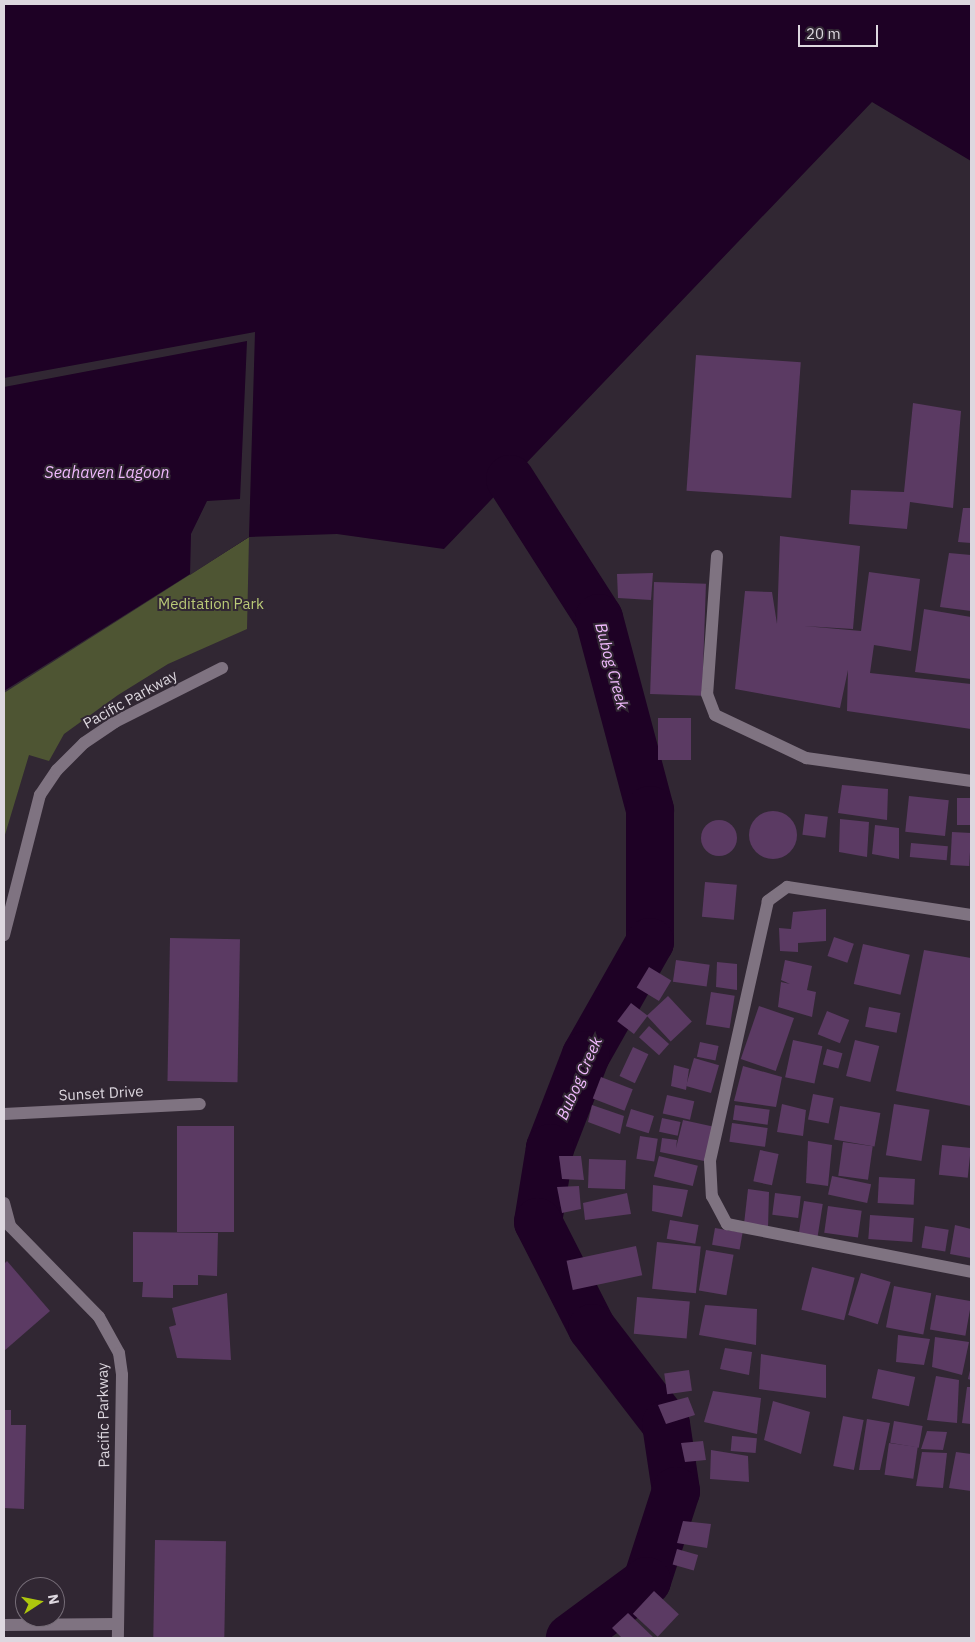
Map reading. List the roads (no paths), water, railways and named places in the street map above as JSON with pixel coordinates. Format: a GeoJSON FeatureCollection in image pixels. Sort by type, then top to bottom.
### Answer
{"type":"FeatureCollection","features":[{"type":"Feature","properties":{"kind":"street"},"geometry":{"type":"LineString","coordinates":[[717,556],[707,694],[715,715],[806,758],[971,781]]}},
{"type":"Feature","properties":{"kind":"street","name":"Pacific Parkway"},"geometry":{"type":"LineString","coordinates":[[4,935],[40,795],[57,770],[84,743],[115,722],[222,668]]}},
{"type":"Feature","properties":{"kind":"street"},"geometry":{"type":"LineString","coordinates":[[971,915],[787,887],[768,902],[710,1161],[712,1196],[727,1224],[971,1272]]}},
{"type":"Feature","properties":{"kind":"street","name":"Sunset Drive"},"geometry":{"type":"LineString","coordinates":[[4,1114],[200,1104]]}},
{"type":"Feature","properties":{"kind":"street","name":"Pacific Parkway"},"geometry":{"type":"LineString","coordinates":[[4,1203],[10,1226],[99,1317],[118,1353],[122,1375],[118,1638]]}},
{"type":"Feature","properties":{"kind":"street"},"geometry":{"type":"LineString","coordinates":[[4,1625],[118,1624]]}},
{"type":"Feature","properties":{"kind":"water","name":"Seahaven Lagoon"},"geometry":{"type":"Polygon","coordinates":[[[4,4],[971,4],[971,161],[872,102],[444,549],[337,534],[249,537],[4,691],[4,4]]]}},
{"type":"Feature","properties":{"kind":"waterway","name":"Bubog Creek"},"geometry":{"type":"LineString","coordinates":[[510,479],[599,618],[650,810],[650,942],[586,1055],[550,1148],[538,1222],[592,1328],[666,1424],[676,1491],[647,1581],[570,1638]]}},
{"type":"Feature","properties":{"kind":"park label","name":"Meditation Park"},"geometry":{"type":"Point","coordinates":[211,604]}}]}
